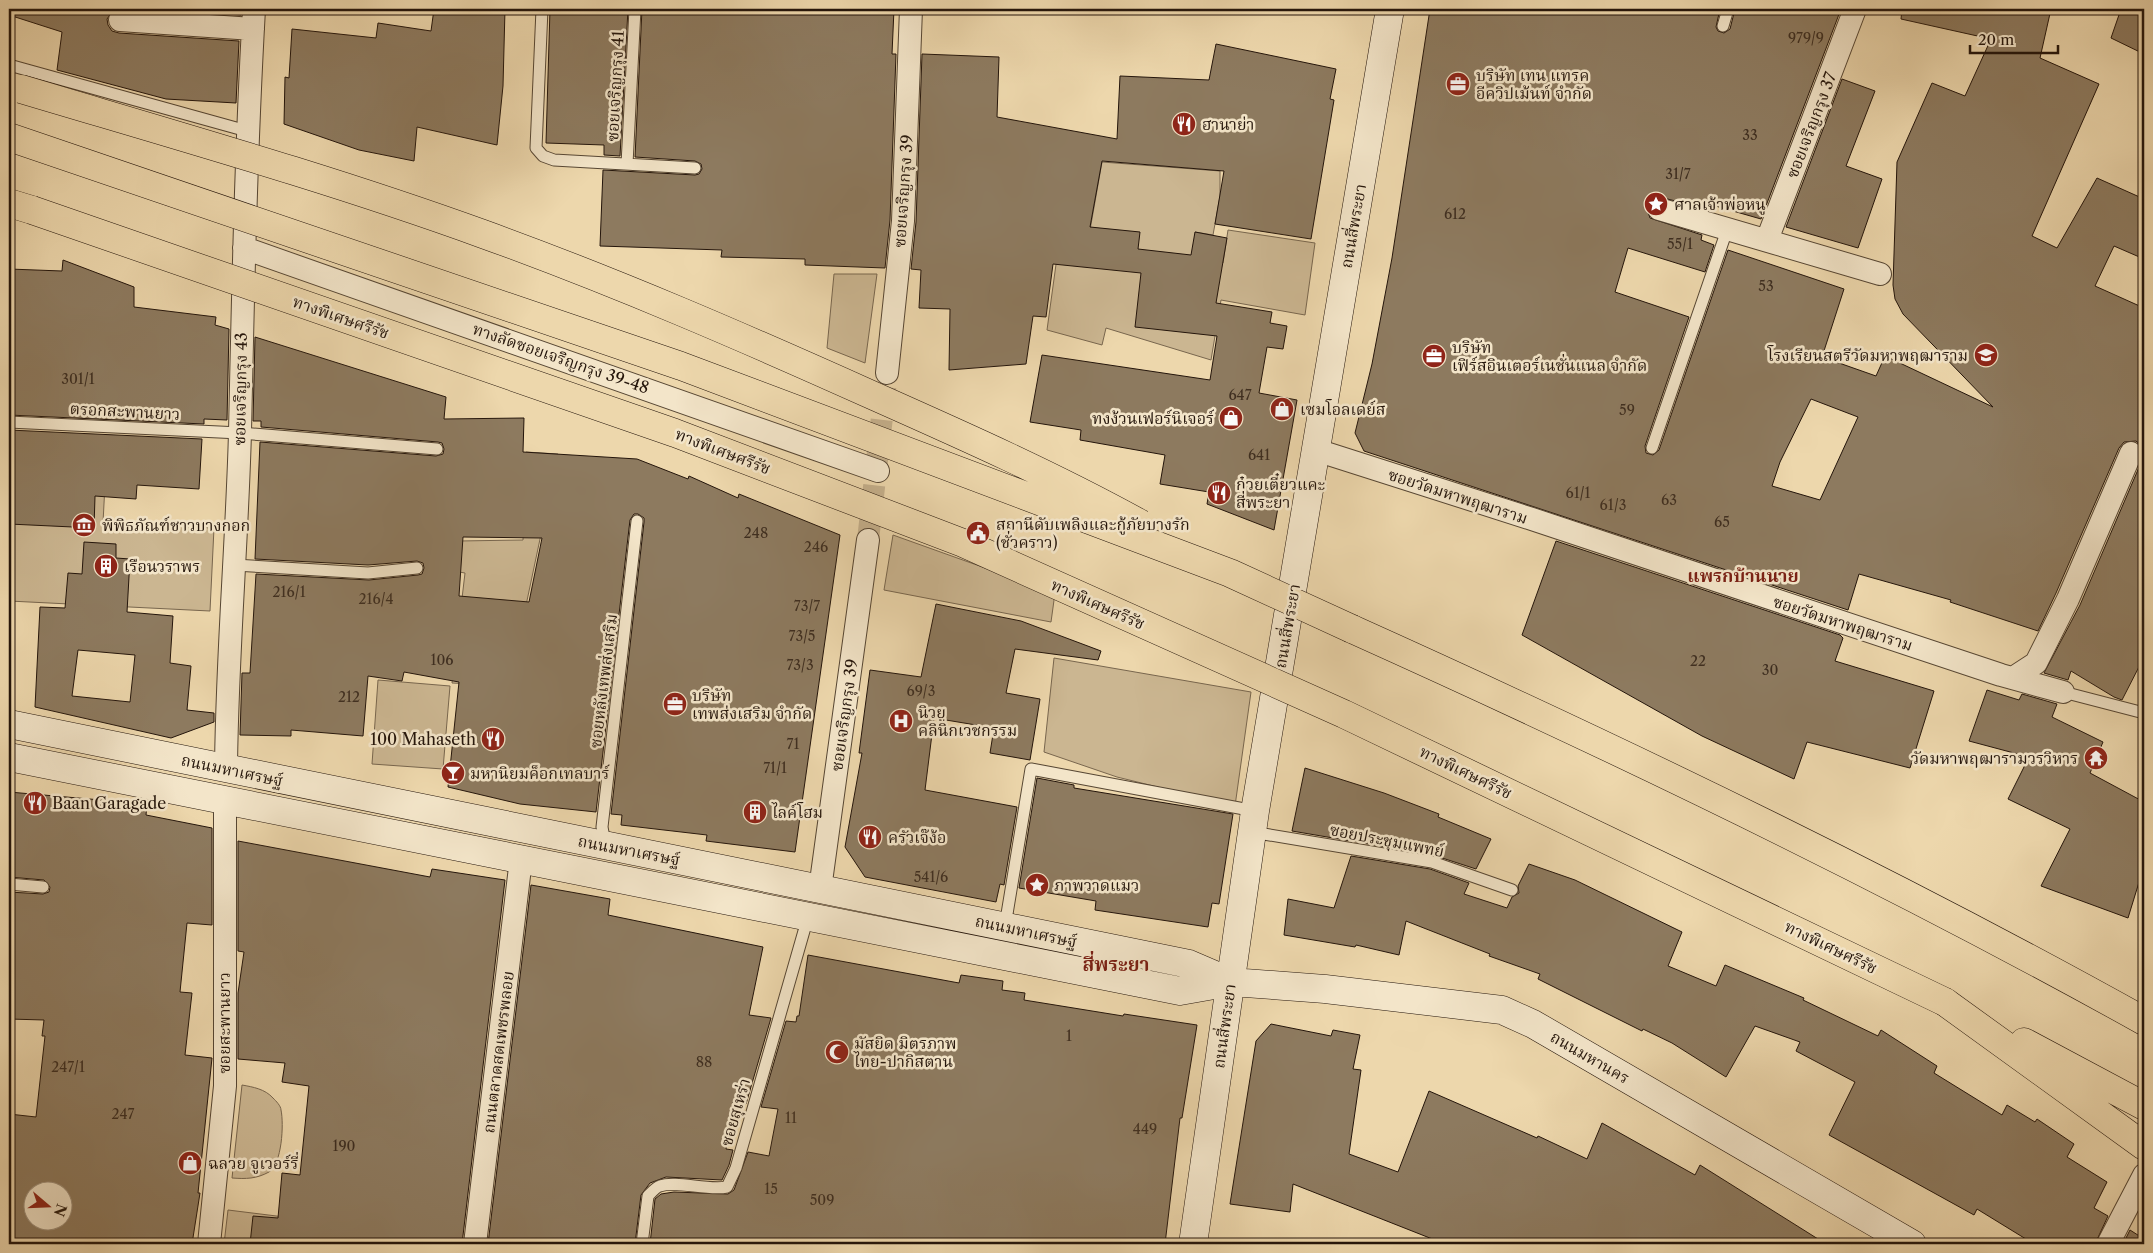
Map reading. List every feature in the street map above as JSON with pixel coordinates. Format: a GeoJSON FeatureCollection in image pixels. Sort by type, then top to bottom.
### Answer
{"type":"FeatureCollection","features":[{"type":"Feature","properties":{"kind":"highway"},"geometry":{"type":"LineString","coordinates":[[15,87],[274,165],[481,233],[611,282],[724,328],[1008,456],[1120,513],[1230,573]]}},
{"type":"Feature","properties":{"kind":"highway"},"geometry":{"type":"LineString","coordinates":[[9,137],[681,366],[1230,573],[1470,682],[1746,813],[2046,966],[2144,1021]]}},
{"type":"Feature","properties":{"kind":"highway","name":"ทางพิเศษศรีรัช"},"geometry":{"type":"LineString","coordinates":[[9,202],[675,433],[963,543],[1344,714],[1945,1002],[2144,1106]]}},
{"type":"Feature","properties":{"kind":"highway"},"geometry":{"type":"LineString","coordinates":[[1945,1002],[2144,1146]]}},
{"type":"Feature","properties":{"kind":"main road","name":"ถนนสี่พระยา"},"geometry":{"type":"LineString","coordinates":[[1193,1244],[1254,822],[1390,9]]}},
{"type":"Feature","properties":{"kind":"main road","name":"ถนนมหาเศรษฐ์"},"geometry":{"type":"LineString","coordinates":[[9,724],[1190,964],[1231,982]]}},
{"type":"Feature","properties":{"kind":"main road","name":"ถนนมหาเศรษฐ์"},"geometry":{"type":"LineString","coordinates":[[9,757],[1180,991],[1231,982]]}},
{"type":"Feature","properties":{"kind":"main road"},"geometry":{"type":"LineString","coordinates":[[521,859],[525,829]]}},
{"type":"Feature","properties":{"kind":"main road","name":"ถนนมหานคร"},"geometry":{"type":"LineString","coordinates":[[1231,982],[1325,989],[1502,1010],[1533,1024],[1912,1244]]}},
{"type":"Feature","properties":{"kind":"street","name":"ซอยเจริญกรุง 39"},"geometry":{"type":"LineString","coordinates":[[887,373],[903,221],[911,9]]}},
{"type":"Feature","properties":{"kind":"street","name":"ซอยเจริญกรุง 37"},"geometry":{"type":"LineString","coordinates":[[1767,240],[1855,9]]}},
{"type":"Feature","properties":{"kind":"street"},"geometry":{"type":"LineString","coordinates":[[120,20],[253,19]]}},
{"type":"Feature","properties":{"kind":"street","name":"ซอยเจริญกรุง 43"},"geometry":{"type":"LineString","coordinates":[[226,768],[228,681],[240,433],[246,130],[253,19]]}},
{"type":"Feature","properties":{"kind":"street"},"geometry":{"type":"LineString","coordinates":[[1659,209],[1880,274]]}},
{"type":"Feature","properties":{"kind":"street","name":"ทางลัดซอยเจริญกรุง 39-48"},"geometry":{"type":"LineString","coordinates":[[244,248],[878,471]]}},
{"type":"Feature","properties":{"kind":"street","name":"ซอยวัดมหาพฤฒาราม"},"geometry":{"type":"LineString","coordinates":[[1316,450],[1532,519],[2013,678],[2063,692]]}},
{"type":"Feature","properties":{"kind":"street"},"geometry":{"type":"LineString","coordinates":[[2013,678],[2036,662],[2068,599],[2131,453]]}},
{"type":"Feature","properties":{"kind":"street","name":"ซอยเจริญกรุง 39"},"geometry":{"type":"LineString","coordinates":[[820,889],[868,540]]}},
{"type":"Feature","properties":{"kind":"street","name":"ซอยสะพานยาว"},"geometry":{"type":"LineString","coordinates":[[209,1244],[225,1086],[225,800]]}},
{"type":"Feature","properties":{"kind":"street","name":"ถนนตลาดสดเพชรพลอย"},"geometry":{"type":"LineString","coordinates":[[475,1244],[521,859]]}},
{"type":"Feature","properties":{"kind":"street"},"geometry":{"type":"LineString","coordinates":[[2108,1244],[2144,1175]]}},
{"type":"Feature","properties":{"kind":"lane","name":"ซอยเจริญกรุง 41"},"geometry":{"type":"LineString","coordinates":[[542,9],[536,148],[543,156],[554,160],[695,168]]}},
{"type":"Feature","properties":{"kind":"lane","name":"ซอยเจริญกรุง 41"},"geometry":{"type":"LineString","coordinates":[[627,164],[636,9]]}},
{"type":"Feature","properties":{"kind":"lane"},"geometry":{"type":"LineString","coordinates":[[1723,26],[1728,9]]}},
{"type":"Feature","properties":{"kind":"lane"},"geometry":{"type":"LineString","coordinates":[[9,65],[246,130]]}},
{"type":"Feature","properties":{"kind":"lane"},"geometry":{"type":"LineString","coordinates":[[1652,448],[1728,230]]}},
{"type":"Feature","properties":{"kind":"lane","name":"ตรอกสะพานยาว"},"geometry":{"type":"LineString","coordinates":[[9,422],[240,433],[437,449]]}},
{"type":"Feature","properties":{"kind":"lane","name":"ซอยหลังเทพส่งเสริม"},"geometry":{"type":"LineString","coordinates":[[606,845],[602,827],[637,521]]}},
{"type":"Feature","properties":{"kind":"lane"},"geometry":{"type":"LineString","coordinates":[[234,565],[368,573],[417,568]]}},
{"type":"Feature","properties":{"kind":"lane","name":"ซอยวัดมหาพฤฒาราม"},"geometry":{"type":"LineString","coordinates":[[2063,692],[2144,713]]}},
{"type":"Feature","properties":{"kind":"lane","name":"ซอยประชุมแพทย์"},"geometry":{"type":"LineString","coordinates":[[1005,926],[1031,769],[1432,862],[1512,890]]}},
{"type":"Feature","properties":{"kind":"lane"},"geometry":{"type":"LineString","coordinates":[[9,884],[43,887]]}},
{"type":"Feature","properties":{"kind":"lane","name":"ซอยสุเหร่า"},"geometry":{"type":"LineString","coordinates":[[642,1244],[648,1196],[659,1186],[670,1185],[715,1190],[727,1188],[736,1168],[808,917]]}},
{"type":"Feature","properties":{"kind":"shaded area"},"geometry":{"type":"Polygon","coordinates":[[[1102,162],[1220,171],[1220,196],[1213,235],[1195,232],[1223,263],[1228,230],[1315,243],[1305,315],[1221,300],[1211,360],[1106,328],[1102,345],[1047,330],[1061,228],[1090,230],[1102,162]]]}},
{"type":"Feature","properties":{"kind":"shaded area"},"geometry":{"type":"Polygon","coordinates":[[[834,274],[877,274],[865,363],[827,348],[834,274]]]}},
{"type":"Feature","properties":{"kind":"shaded area","name":"พิพิธภัณฑ์ชาวบางกอก"},"geometry":{"type":"Polygon","coordinates":[[[9,441],[107,446],[103,523],[214,528],[210,611],[9,601],[9,441]]]}},
{"type":"Feature","properties":{"kind":"shaded area"},"geometry":{"type":"Polygon","coordinates":[[[526,452],[558,454],[521,629],[540,688],[452,683],[465,573],[453,571],[458,541],[523,540],[526,452]]]}},
{"type":"Feature","properties":{"kind":"shaded area"},"geometry":{"type":"Polygon","coordinates":[[[893,535],[1055,593],[1051,622],[884,590],[893,535]]]}},
{"type":"Feature","properties":{"kind":"shaded area"},"geometry":{"type":"Polygon","coordinates":[[[1054,658],[1251,692],[1235,806],[1117,777],[1044,752],[1054,658]]]}},
{"type":"Feature","properties":{"kind":"shaded area"},"geometry":{"type":"Polygon","coordinates":[[[378,680],[450,686],[443,769],[372,764],[378,680]]]}},
{"type":"Feature","properties":{"kind":"shaded area"},"geometry":{"type":"Polygon","coordinates":[[[242,1085],[263,1090],[279,1105],[282,1116],[282,1134],[277,1161],[269,1172],[251,1178],[232,1178],[242,1085]]]}},
{"type":"Feature","properties":{"kind":"shaded area"},"geometry":{"type":"Polygon","coordinates":[[[228,1210],[381,1229],[379,1244],[224,1244],[228,1210]]]}},
{"type":"Feature","properties":{"kind":"building"},"geometry":{"type":"Polygon","coordinates":[[[9,9],[114,9],[107,19],[108,25],[112,31],[119,33],[239,41],[236,103],[166,99],[57,70],[62,32],[9,15],[9,9]]]}},
{"type":"Feature","properties":{"kind":"building"},"geometry":{"type":"Polygon","coordinates":[[[148,9],[241,9],[241,15],[148,9]]]}},
{"type":"Feature","properties":{"kind":"building"},"geometry":{"type":"Polygon","coordinates":[[[434,9],[505,9],[503,86],[497,145],[417,127],[414,161],[359,150],[284,124],[285,77],[289,78],[292,29],[376,38],[378,23],[431,31],[434,9]]]}},
{"type":"Feature","properties":{"kind":"building"},"geometry":{"type":"Polygon","coordinates":[[[550,9],[628,9],[620,156],[604,155],[604,145],[546,143],[550,9]]]}},
{"type":"Feature","properties":{"kind":"building"},"geometry":{"type":"Polygon","coordinates":[[[642,9],[894,9],[892,54],[896,54],[890,220],[885,268],[805,265],[805,259],[721,257],[722,250],[600,246],[603,170],[695,175],[699,174],[702,169],[701,164],[695,161],[635,157],[642,9]]]}},
{"type":"Feature","properties":{"kind":"building"},"geometry":{"type":"Polygon","coordinates":[[[1430,9],[1720,9],[1716,27],[1718,31],[1724,33],[1730,29],[1735,9],[1841,9],[1761,219],[1712,205],[1710,210],[1656,196],[1646,206],[1650,218],[1702,235],[1701,240],[1714,245],[1705,272],[1628,248],[1615,292],[1689,317],[1645,446],[1646,453],[1653,455],[1659,450],[1728,250],[1844,289],[1822,357],[1876,376],[1885,356],[1993,407],[1903,314],[1895,299],[1893,285],[1897,162],[1932,83],[1965,96],[1991,39],[1901,19],[1902,9],[2051,9],[2040,58],[2099,84],[2032,236],[2057,248],[2097,178],[2144,199],[2144,259],[2114,246],[2095,286],[2144,308],[2144,657],[2122,700],[2071,671],[2068,680],[2044,673],[2080,605],[2143,458],[2142,446],[2136,441],[2124,442],[2119,448],[2038,631],[1950,602],[1951,600],[1859,574],[1848,610],[1364,451],[1355,433],[1372,364],[1392,258],[1430,9]],[[1811,399],[1780,462],[1772,486],[1820,500],[1858,417],[1811,399]]]}},
{"type":"Feature","properties":{"kind":"building"},"geometry":{"type":"Polygon","coordinates":[[[2121,9],[2144,9],[2144,54],[2111,38],[2121,9]]]}},
{"type":"Feature","properties":{"kind":"building"},"geometry":{"type":"Polygon","coordinates":[[[1216,44],[1336,69],[1330,99],[1334,100],[1311,239],[1215,224],[1224,171],[1102,161],[1090,227],[1140,232],[1138,249],[1191,255],[1195,232],[1227,238],[1216,303],[1272,312],[1270,323],[1287,326],[1283,349],[1267,347],[1259,393],[1297,400],[1274,530],[1207,504],[1209,492],[1160,484],[1165,455],[1080,440],[1081,430],[1030,422],[1042,355],[1210,380],[1217,336],[1135,327],[1141,273],[1053,264],[1046,317],[1033,316],[1026,364],[949,370],[950,309],[919,308],[921,270],[911,269],[916,222],[922,54],[999,57],[997,117],[1117,139],[1120,76],[1209,80],[1216,44]]]}},
{"type":"Feature","properties":{"kind":"building"},"geometry":{"type":"Polygon","coordinates":[[[1842,79],[1875,91],[1846,166],[1882,179],[1858,248],[1786,227],[1842,79]]]}},
{"type":"Feature","properties":{"kind":"building"},"geometry":{"type":"Polygon","coordinates":[[[63,260],[134,287],[134,307],[216,317],[215,325],[229,329],[227,420],[204,419],[204,424],[9,415],[9,269],[62,271],[63,260]]]}},
{"type":"Feature","properties":{"kind":"building"},"geometry":{"type":"Polygon","coordinates":[[[255,337],[446,397],[444,419],[524,418],[523,452],[637,459],[688,479],[689,476],[738,498],[739,494],[840,535],[795,852],[706,841],[707,835],[621,825],[622,815],[611,814],[644,522],[644,518],[638,514],[634,514],[630,520],[596,812],[520,804],[448,787],[459,682],[404,672],[402,681],[368,676],[363,736],[291,730],[291,736],[240,735],[242,673],[250,673],[256,574],[369,580],[418,575],[422,574],[424,568],[423,563],[417,561],[368,565],[255,559],[260,442],[436,456],[443,454],[444,449],[442,443],[438,442],[261,427],[261,421],[253,421],[255,337]],[[463,537],[459,596],[529,602],[542,538],[463,537]]]}},
{"type":"Feature","properties":{"kind":"building"},"geometry":{"type":"Polygon","coordinates":[[[9,430],[202,439],[199,489],[137,485],[136,499],[95,496],[94,528],[9,524],[9,430]]]}},
{"type":"Feature","properties":{"kind":"building"},"geometry":{"type":"Polygon","coordinates":[[[1556,541],[1840,635],[1843,638],[1835,661],[1934,691],[1910,768],[1807,742],[1794,779],[1702,736],[1522,635],[1556,541]]]}},
{"type":"Feature","properties":{"kind":"building"},"geometry":{"type":"Polygon","coordinates":[[[84,542],[116,544],[116,558],[130,559],[127,612],[173,616],[170,663],[191,666],[187,710],[214,713],[214,722],[171,738],[35,707],[40,607],[65,608],[68,573],[82,574],[84,542]],[[78,650],[72,696],[130,702],[135,655],[78,650]]]}},
{"type":"Feature","properties":{"kind":"building"},"geometry":{"type":"Polygon","coordinates":[[[936,604],[1021,621],[1101,651],[1098,660],[1015,649],[1006,693],[1040,699],[1030,760],[990,753],[994,728],[934,718],[925,790],[1017,807],[1004,885],[1000,884],[996,902],[865,877],[845,847],[862,753],[859,753],[870,670],[921,677],[936,604]]]}},
{"type":"Feature","properties":{"kind":"building"},"geometry":{"type":"Polygon","coordinates":[[[1987,690],[2019,700],[2022,694],[2057,704],[2052,717],[2103,742],[2090,773],[2144,802],[2144,866],[2128,918],[2041,886],[2070,829],[2008,799],[2029,757],[1969,741],[1987,690]]]}},
{"type":"Feature","properties":{"kind":"building"},"geometry":{"type":"Polygon","coordinates":[[[1305,768],[1384,793],[1439,814],[1438,817],[1491,839],[1476,869],[1433,855],[1292,831],[1305,768]]]}},
{"type":"Feature","properties":{"kind":"building"},"geometry":{"type":"Polygon","coordinates":[[[1037,778],[1074,785],[1074,788],[1233,814],[1219,904],[1212,903],[1208,927],[1095,910],[1096,901],[1019,888],[1037,778]]]}},
{"type":"Feature","properties":{"kind":"building"},"geometry":{"type":"Polygon","coordinates":[[[9,792],[147,804],[146,815],[212,828],[212,925],[187,923],[180,992],[192,993],[185,1055],[212,1058],[198,1193],[200,1193],[192,1244],[9,1244],[9,1114],[36,1117],[45,1036],[42,1036],[44,1020],[9,1019],[9,892],[43,894],[49,892],[50,887],[44,880],[9,877],[9,792]]]}},
{"type":"Feature","properties":{"kind":"building"},"geometry":{"type":"Polygon","coordinates":[[[238,841],[430,877],[432,869],[505,880],[462,1244],[250,1244],[253,1216],[278,1218],[282,1173],[300,1175],[309,1086],[282,1082],[285,1063],[238,1059],[238,993],[244,952],[238,951],[238,841]]]}},
{"type":"Feature","properties":{"kind":"building"},"geometry":{"type":"Polygon","coordinates":[[[1351,856],[1430,869],[1469,883],[1464,894],[1507,908],[1512,897],[1519,893],[1518,886],[1529,864],[1575,880],[1682,932],[1668,966],[1716,986],[1725,965],[1804,998],[1803,1000],[1878,1036],[1881,1030],[1937,1066],[1934,1073],[2002,1115],[2007,1105],[2035,1122],[2037,1119],[2074,1144],[2067,1157],[2107,1182],[2094,1208],[2108,1216],[2095,1244],[2034,1244],[1977,1209],[1974,1215],[1829,1135],[1855,1082],[1796,1051],[1800,1042],[1755,1026],[1726,1077],[1672,1043],[1643,1029],[1642,1031],[1538,979],[1540,974],[1489,956],[1490,954],[1406,921],[1399,955],[1356,945],[1355,947],[1284,935],[1288,899],[1334,908],[1351,856]]]}},
{"type":"Feature","properties":{"kind":"building"},"geometry":{"type":"Polygon","coordinates":[[[531,885],[610,899],[608,915],[763,947],[749,1015],[771,1018],[746,1104],[733,1102],[726,1149],[733,1150],[729,1165],[722,1180],[666,1177],[650,1183],[641,1195],[635,1244],[488,1244],[531,885]]]}},
{"type":"Feature","properties":{"kind":"building"},"geometry":{"type":"Polygon","coordinates":[[[808,955],[959,983],[961,975],[1003,981],[1002,990],[1025,993],[1024,1000],[1123,1016],[1124,1014],[1197,1025],[1182,1118],[1180,1118],[1165,1244],[650,1244],[655,1199],[661,1194],[674,1192],[728,1194],[734,1190],[748,1152],[769,1156],[778,1109],[761,1107],[786,1021],[796,1022],[797,1016],[799,1016],[808,955]]]}},
{"type":"Feature","properties":{"kind":"building"},"geometry":{"type":"Polygon","coordinates":[[[1271,1024],[1331,1036],[1333,1030],[1360,1035],[1353,1069],[1361,1070],[1349,1154],[1398,1172],[1429,1091],[1537,1138],[1538,1136],[1587,1159],[1602,1123],[1695,1175],[1700,1165],[1826,1244],[1445,1244],[1293,1184],[1290,1212],[1230,1204],[1256,1041],[1271,1024]]]}},
{"type":"Feature","properties":{"kind":"building"},"geometry":{"type":"Polygon","coordinates":[[[2130,1230],[2144,1239],[2144,1244],[2123,1244],[2130,1230]]]}},
{"type":"Feature","properties":{"kind":"tunnel"},"geometry":{"type":"LineString","coordinates":[[868,540],[887,373]]}},
{"type":"Feature","properties":{"kind":"place","name":"บริษัท เทน แทรค อีควิปเม้นท์ จำกัด"},"geometry":{"type":"Point","coordinates":[1458,84]}},
{"type":"Feature","properties":{"kind":"place","name":"ฮานาย่า"},"geometry":{"type":"Point","coordinates":[1184,124]}},
{"type":"Feature","properties":{"kind":"place","name":"ศาลเจ้าพ่อหนู"},"geometry":{"type":"Point","coordinates":[1656,204]}},
{"type":"Feature","properties":{"kind":"place","name":"โรงเรียนสตรีวัดมหาพฤฒาราม"},"geometry":{"type":"Point","coordinates":[1986,355]}},
{"type":"Feature","properties":{"kind":"place","name":"บริษัท เฟิร์สอินเตอร์เนชั่นแนล จำกัด"},"geometry":{"type":"Point","coordinates":[1434,356]}},
{"type":"Feature","properties":{"kind":"place","name":"เซมโอลเดย์ส"},"geometry":{"type":"Point","coordinates":[1282,409]}},
{"type":"Feature","properties":{"kind":"place","name":"ทงง้วนเฟอร์นิเจอร์"},"geometry":{"type":"Point","coordinates":[1231,418]}},
{"type":"Feature","properties":{"kind":"place","name":"ก๋วยเตี๋ยวแคะ สี่พระยา"},"geometry":{"type":"Point","coordinates":[1219,493]}},
{"type":"Feature","properties":{"kind":"place","name":"พิพิธภัณฑ์ชาวบางกอก"},"geometry":{"type":"Point","coordinates":[84,525]}},
{"type":"Feature","properties":{"kind":"place","name":"สถานีดับเพลิงและกู้ภัยบางรัก (ชั่วคราว)"},"geometry":{"type":"Point","coordinates":[978,533]}},
{"type":"Feature","properties":{"kind":"place","name":"เรือนวราพร"},"geometry":{"type":"Point","coordinates":[106,566]}},
{"type":"Feature","properties":{"kind":"place","name":"บริษัท เทพส่งเสริม จำกัด"},"geometry":{"type":"Point","coordinates":[675,704]}},
{"type":"Feature","properties":{"kind":"place","name":"นิวยู คลินิกเวชกรรม"},"geometry":{"type":"Point","coordinates":[901,721]}},
{"type":"Feature","properties":{"kind":"place","name":"100 Mahaseth"},"geometry":{"type":"Point","coordinates":[493,739]}},
{"type":"Feature","properties":{"kind":"place","name":"วัดมหาพฤฒารามวรวิหาร"},"geometry":{"type":"Point","coordinates":[2096,758]}},
{"type":"Feature","properties":{"kind":"place","name":"มหานิยมค็อกเทลบาร์"},"geometry":{"type":"Point","coordinates":[453,773]}},
{"type":"Feature","properties":{"kind":"place","name":"Baan Garagade"},"geometry":{"type":"Point","coordinates":[35,803]}},
{"type":"Feature","properties":{"kind":"place","name":"ไลค์โฮม"},"geometry":{"type":"Point","coordinates":[755,812]}},
{"type":"Feature","properties":{"kind":"place","name":"ครัวเจ๊ง้อ"},"geometry":{"type":"Point","coordinates":[870,837]}},
{"type":"Feature","properties":{"kind":"place","name":"ภาพวาดแมว"},"geometry":{"type":"Point","coordinates":[1037,885]}},
{"type":"Feature","properties":{"kind":"place","name":"มัสยิด มิตรภาพ ไทย-ปากิสตาน"},"geometry":{"type":"Point","coordinates":[837,1052]}},
{"type":"Feature","properties":{"kind":"place","name":"ฉลวย จูเวอร์รี่"},"geometry":{"type":"Point","coordinates":[190,1163]}},
{"type":"Feature","properties":{"kind":"district","name":"แพรกบ้านนาย"},"geometry":{"type":"Point","coordinates":[1743,576]}},
{"type":"Feature","properties":{"kind":"district","name":"สี่พระยา"},"geometry":{"type":"Point","coordinates":[1116,964]}}]}
